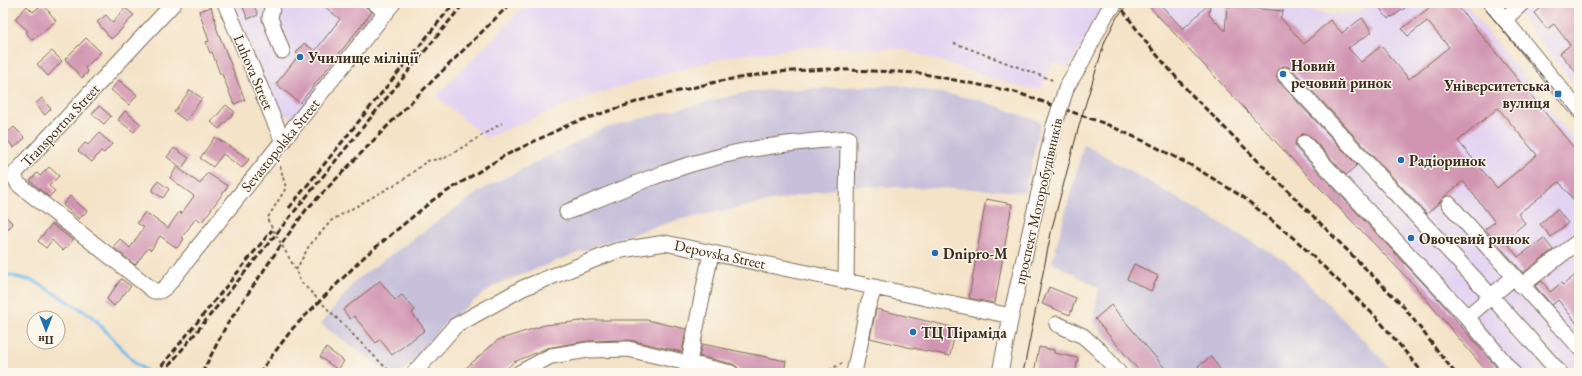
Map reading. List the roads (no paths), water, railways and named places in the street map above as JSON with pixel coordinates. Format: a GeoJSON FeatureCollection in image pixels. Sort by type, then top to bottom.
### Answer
{"type":"FeatureCollection","features":[{"type":"Feature","properties":{"kind":"street","name":"Transportna Street"},"geometry":{"type":"LineString","coordinates":[[166,287],[160,291],[154,291],[18,184],[15,178],[16,172],[174,3]]}},
{"type":"Feature","properties":{"kind":"street","name":"Luhova Street"},"geometry":{"type":"LineString","coordinates":[[225,3],[279,147]]}},
{"type":"Feature","properties":{"kind":"street"},"geometry":{"type":"LineString","coordinates":[[273,3],[270,18],[282,51]]}},
{"type":"Feature","properties":{"kind":"street","name":"проспект Моторобудівників"},"geometry":{"type":"LineString","coordinates":[[1000,373],[1011,316],[1054,126],[1067,86],[1080,65],[1107,12],[1118,3]]}},
{"type":"Feature","properties":{"kind":"street"},"geometry":{"type":"LineString","coordinates":[[1491,3],[1579,111]]}},
{"type":"Feature","properties":{"kind":"street"},"geometry":{"type":"LineString","coordinates":[[1505,19],[1522,3]]}},
{"type":"Feature","properties":{"kind":"street","name":"Sevastopolska Street"},"geometry":{"type":"LineString","coordinates":[[166,287],[279,147],[384,6]]}},
{"type":"Feature","properties":{"kind":"street"},"geometry":{"type":"LineString","coordinates":[[1285,75],[1491,296],[1560,373]]}},
{"type":"Feature","properties":{"kind":"street"},"geometry":{"type":"LineString","coordinates":[[567,212],[630,186],[709,159],[778,144],[848,138],[846,281]]}},
{"type":"Feature","properties":{"kind":"street"},"geometry":{"type":"LineString","coordinates":[[1304,143],[1467,317],[1513,373]]}},
{"type":"Feature","properties":{"kind":"street"},"geometry":{"type":"LineString","coordinates":[[1449,204],[1579,347]]}},
{"type":"Feature","properties":{"kind":"street"},"geometry":{"type":"LineString","coordinates":[[1467,317],[1491,296],[1518,281],[1579,241]]}},
{"type":"Feature","properties":{"kind":"street","name":"Depovska Street"},"geometry":{"type":"LineString","coordinates":[[414,373],[455,326],[523,288],[616,251],[665,243],[1011,316]]}},
{"type":"Feature","properties":{"kind":"street"},"geometry":{"type":"LineString","coordinates":[[688,368],[712,252]]}},
{"type":"Feature","properties":{"kind":"street"},"geometry":{"type":"LineString","coordinates":[[854,373],[868,305],[874,287]]}},
{"type":"Feature","properties":{"kind":"street"},"geometry":{"type":"LineString","coordinates":[[1057,324],[1083,336],[1100,351],[1119,373]]}},
{"type":"Feature","properties":{"kind":"street"},"geometry":{"type":"LineString","coordinates":[[519,373],[551,356],[588,350],[628,349],[688,368],[730,373]]}},
{"type":"Feature","properties":{"kind":"waterway"},"geometry":{"type":"LineString","coordinates":[[3,274],[34,281],[92,316],[136,364],[149,373]]}},
{"type":"Feature","properties":{"kind":"tram line"},"geometry":{"type":"LineString","coordinates":[[1023,373],[1052,228],[1080,122],[1105,41],[1117,17],[1130,3]]}},
{"type":"Feature","properties":{"kind":"tram line"},"geometry":{"type":"LineString","coordinates":[[1349,3],[1357,3]]}},
{"type":"Feature","properties":{"kind":"tram line"},"geometry":{"type":"LineString","coordinates":[[1480,3],[1558,94],[1579,121]]}},
{"type":"Feature","properties":{"kind":"railway"},"geometry":{"type":"LineString","coordinates":[[289,208],[454,3]]}},
{"type":"Feature","properties":{"kind":"railway"},"geometry":{"type":"LineString","coordinates":[[163,373],[464,3]]}},
{"type":"Feature","properties":{"kind":"railway"},"geometry":{"type":"LineString","coordinates":[[202,373],[226,326],[306,210],[405,108],[511,3]]}},
{"type":"Feature","properties":{"kind":"railway"},"geometry":{"type":"LineString","coordinates":[[1118,3],[1145,41],[1188,91],[1403,306],[1455,373]]}},
{"type":"Feature","properties":{"kind":"railway"},"geometry":{"type":"LineString","coordinates":[[259,373],[293,328],[364,257],[433,200],[504,156],[570,124],[642,100],[720,81],[776,72],[826,69],[919,73],[1015,92],[1106,124],[1148,143],[1194,167],[1243,197],[1297,241],[1377,318],[1423,373]]}},
{"type":"Feature","properties":{"kind":"railway"},"geometry":{"type":"LineString","coordinates":[[156,373],[272,230]]}},
{"type":"Feature","properties":{"kind":"place","name":"Училище міліції"},"geometry":{"type":"Point","coordinates":[300,57]}},
{"type":"Feature","properties":{"kind":"place","name":"Новий речовий ринок"},"geometry":{"type":"Point","coordinates":[1283,74]}},
{"type":"Feature","properties":{"kind":"place","name":"Університетська вулиця"},"geometry":{"type":"Point","coordinates":[1558,94]}},
{"type":"Feature","properties":{"kind":"place","name":"Радіоринок"},"geometry":{"type":"Point","coordinates":[1401,160]}},
{"type":"Feature","properties":{"kind":"place","name":"Овочевий ринок"},"geometry":{"type":"Point","coordinates":[1411,238]}},
{"type":"Feature","properties":{"kind":"place","name":"Dnipro-M"},"geometry":{"type":"Point","coordinates":[935,253]}},
{"type":"Feature","properties":{"kind":"place","name":"ТЦ Піраміда"},"geometry":{"type":"Point","coordinates":[913,332]}}]}
